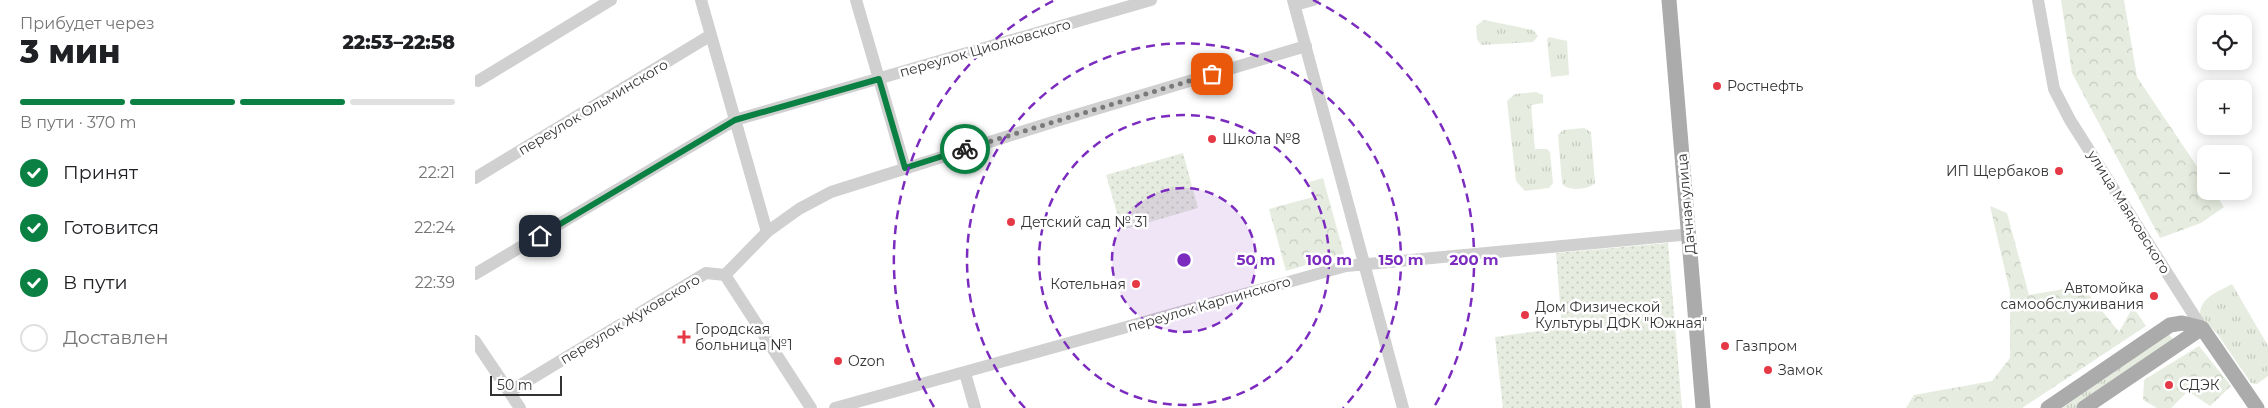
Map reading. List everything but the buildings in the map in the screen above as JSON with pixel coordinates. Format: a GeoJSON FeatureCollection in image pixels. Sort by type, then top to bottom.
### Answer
{"type":"FeatureCollection","features":[{"type":"Feature","properties":{"kind":"main road","name":"Дачная улица"},"geometry":{"type":"LineString","coordinates":[[1661,0],[1668,34]]}},
{"type":"Feature","properties":{"kind":"main road","name":"Дачная улица"},"geometry":{"type":"LineString","coordinates":[[1669,0],[1668,34],[1685,235],[1703,408]]}},
{"type":"Feature","properties":{"kind":"main road","name":"Дачная улица"},"geometry":{"type":"LineString","coordinates":[[1685,235],[1695,408]]}},
{"type":"Feature","properties":{"kind":"main road"},"geometry":{"type":"LineString","coordinates":[[2048,408],[2170,325],[2182,323],[2202,328]]}},
{"type":"Feature","properties":{"kind":"main road"},"geometry":{"type":"LineString","coordinates":[[2084,408],[2202,328]]}},
{"type":"Feature","properties":{"kind":"main road","name":"улица Маяковского"},"geometry":{"type":"LineString","coordinates":[[2202,328],[2257,408]]}},
{"type":"Feature","properties":{"kind":"street"},"geometry":{"type":"LineString","coordinates":[[478,81],[611,0]]}},
{"type":"Feature","properties":{"kind":"street"},"geometry":{"type":"LineString","coordinates":[[701,0],[767,232]]}},
{"type":"Feature","properties":{"kind":"street"},"geometry":{"type":"LineString","coordinates":[[856,0],[905,168]]}},
{"type":"Feature","properties":{"kind":"street","name":"переулок Циолковского"},"geometry":{"type":"LineString","coordinates":[[475,274],[735,120],[1151,0]]}},
{"type":"Feature","properties":{"kind":"street"},"geometry":{"type":"LineString","coordinates":[[1313,0],[1294,3],[1403,408]]}},
{"type":"Feature","properties":{"kind":"street","name":"улица Маяковского"},"geometry":{"type":"LineString","coordinates":[[2037,0],[2053,89],[2075,128],[2202,328]]}},
{"type":"Feature","properties":{"kind":"street","name":"переулок Ольминского"},"geometry":{"type":"LineString","coordinates":[[475,178],[711,35]]}},
{"type":"Feature","properties":{"kind":"street"},"geometry":{"type":"LineString","coordinates":[[811,408],[725,275],[767,232],[799,209],[831,192],[1306,46]]}},
{"type":"Feature","properties":{"kind":"street","name":"переулок Карпинского"},"geometry":{"type":"LineString","coordinates":[[835,408],[1337,269],[1364,264],[1685,235]]}},
{"type":"Feature","properties":{"kind":"street","name":"переулок Жуковского"},"geometry":{"type":"LineString","coordinates":[[509,392],[706,273],[725,275]]}},
{"type":"Feature","properties":{"kind":"street"},"geometry":{"type":"LineString","coordinates":[[475,341],[519,408]]}},
{"type":"Feature","properties":{"kind":"street"},"geometry":{"type":"LineString","coordinates":[[965,373],[975,408]]}},
{"type":"Feature","properties":{"kind":"green space"},"geometry":{"type":"Polygon","coordinates":[[[2061,0],[2124,0],[2137,77],[2197,167],[2197,200],[2219,200],[2224,207],[2201,223],[2160,238],[2072,73],[2061,0]]]}},
{"type":"Feature","properties":{"kind":"green space"},"geometry":{"type":"Polygon","coordinates":[[[1484,20],[1533,30],[1538,36],[1533,42],[1481,45],[1477,39],[1476,26],[1484,20]]]}},
{"type":"Feature","properties":{"kind":"green space"},"geometry":{"type":"Polygon","coordinates":[[[1549,37],[1567,41],[1569,75],[1551,77],[1547,40],[1549,37]]]}},
{"type":"Feature","properties":{"kind":"green space"},"geometry":{"type":"Polygon","coordinates":[[[1536,92],[1543,95],[1543,103],[1531,105],[1535,149],[1547,149],[1550,152],[1553,183],[1549,188],[1525,191],[1516,181],[1507,101],[1515,94],[1536,92]]]}},
{"type":"Feature","properties":{"kind":"green space"},"geometry":{"type":"Polygon","coordinates":[[[1584,128],[1591,132],[1595,183],[1584,188],[1574,189],[1566,187],[1562,182],[1558,135],[1563,130],[1584,128]]]}},
{"type":"Feature","properties":{"kind":"green space"},"geometry":{"type":"Polygon","coordinates":[[[1183,153],[1198,208],[1122,230],[1106,175],[1183,153]]]}},
{"type":"Feature","properties":{"kind":"green space"},"geometry":{"type":"Polygon","coordinates":[[[1323,178],[1344,254],[1286,271],[1269,209],[1313,197],[1309,182],[1323,178]]]}},
{"type":"Feature","properties":{"kind":"green space"},"geometry":{"type":"Polygon","coordinates":[[[1990,206],[2007,213],[2029,295],[2082,286],[2119,332],[2133,307],[2146,326],[2022,408],[1906,408],[1914,395],[1992,381],[2010,358],[2010,292],[1990,206]]]}},
{"type":"Feature","properties":{"kind":"green space"},"geometry":{"type":"Polygon","coordinates":[[[1668,243],[1682,408],[1503,408],[1495,337],[1562,328],[1556,253],[1668,243]]]}},
{"type":"Feature","properties":{"kind":"green space"},"geometry":{"type":"Polygon","coordinates":[[[2232,284],[2268,346],[2268,376],[2257,384],[2251,383],[2218,335],[2200,315],[2206,299],[2232,284]]]}},
{"type":"Feature","properties":{"kind":"green space"},"geometry":{"type":"Polygon","coordinates":[[[2169,334],[2174,341],[2077,408],[2061,408],[2169,334]]]}},
{"type":"Feature","properties":{"kind":"green space"},"geometry":{"type":"Polygon","coordinates":[[[2199,346],[2231,386],[2210,406],[2188,391],[2171,408],[2157,408],[2143,400],[2144,380],[2199,346]]]}},
{"type":"Feature","properties":{"kind":"way so far"},"geometry":{"type":"LineString","coordinates":[[965,149],[1212,74]]}},
{"type":"Feature","properties":{"kind":"place","name":"Ростнефть"},"geometry":{"type":"Point","coordinates":[1717,86]}},
{"type":"Feature","properties":{"kind":"place","name":"Школа №8"},"geometry":{"type":"Point","coordinates":[1212,139]}},
{"type":"Feature","properties":{"kind":"place","name":"ИП Щербаков"},"geometry":{"type":"Point","coordinates":[2059,171]}},
{"type":"Feature","properties":{"kind":"place","name":"Детский сад № 31"},"geometry":{"type":"Point","coordinates":[1011,222]}},
{"type":"Feature","properties":{"kind":"place","name":"Котельная"},"geometry":{"type":"Point","coordinates":[1136,284]}},
{"type":"Feature","properties":{"kind":"place","name":"Автомойка самообслуживания"},"geometry":{"type":"Point","coordinates":[2154,296]}},
{"type":"Feature","properties":{"kind":"place","name":"Дом Физической Культуры ДФК \"Южная\""},"geometry":{"type":"Point","coordinates":[1525,315]}},
{"type":"Feature","properties":{"kind":"place","name":"Городская больница №1"},"geometry":{"type":"Point","coordinates":[684,337]}},
{"type":"Feature","properties":{"kind":"place","name":"Газпром"},"geometry":{"type":"Point","coordinates":[1725,346]}},
{"type":"Feature","properties":{"kind":"place","name":"Ozon"},"geometry":{"type":"Point","coordinates":[838,361]}},
{"type":"Feature","properties":{"kind":"place","name":"Замок"},"geometry":{"type":"Point","coordinates":[1768,370]}},
{"type":"Feature","properties":{"kind":"place","name":"СДЭК"},"geometry":{"type":"Point","coordinates":[2169,385]}},
{"type":"Feature","properties":{"kind":"route"},"geometry":{"type":"LineString","coordinates":[[540,236],[735,120],[879,79],[905,168],[965,149]]}}]}
